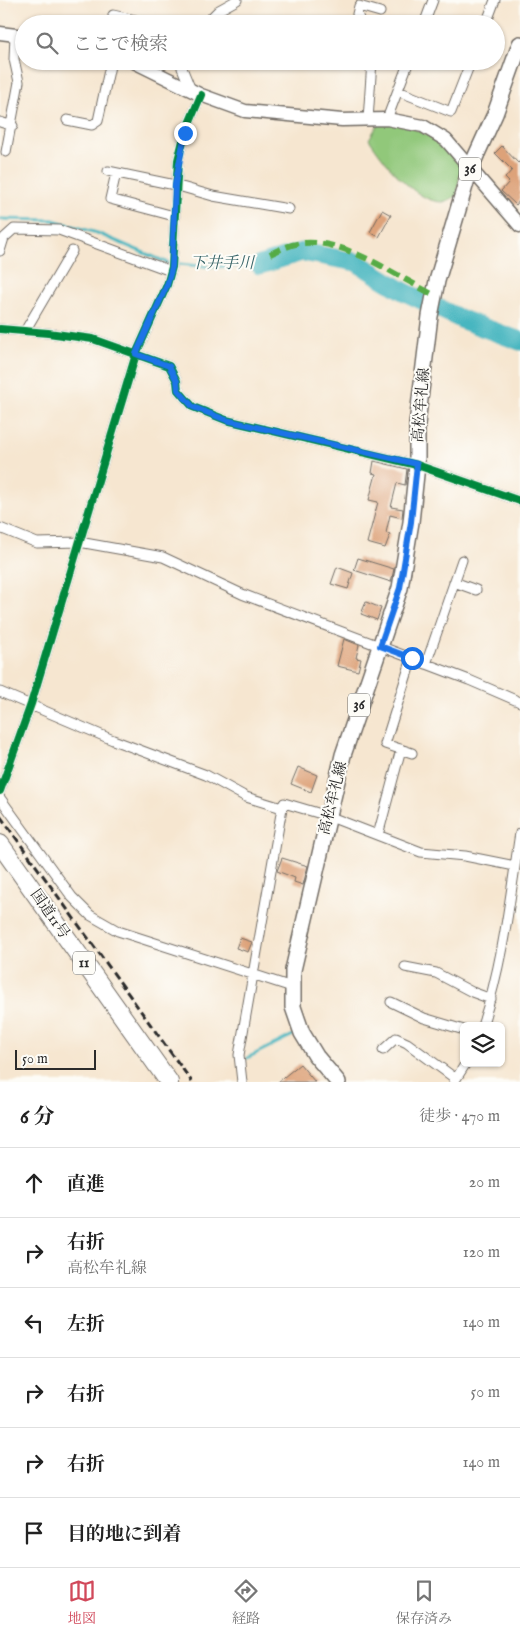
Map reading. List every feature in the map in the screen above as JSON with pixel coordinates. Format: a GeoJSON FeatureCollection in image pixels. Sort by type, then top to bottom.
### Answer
{"type":"FeatureCollection","features":[{"type":"Feature","properties":{"kind":"highway","name":"国道11号"},"geometry":{"type":"LineString","coordinates":[[0,844],[169,1082]]}},
{"type":"Feature","properties":{"kind":"main road","name":"高松牟礼線"},"geometry":{"type":"LineString","coordinates":[[338,1082],[316,1056],[302,1033],[294,1007],[292,987],[297,945],[343,755],[400,588],[411,522],[417,464],[417,424],[433,298],[470,169],[495,114],[519,48]]}},
{"type":"Feature","properties":{"kind":"street"},"geometry":{"type":"LineString","coordinates":[[214,15],[237,0]]}},
{"type":"Feature","properties":{"kind":"street"},"geometry":{"type":"LineString","coordinates":[[427,15],[433,0]]}},
{"type":"Feature","properties":{"kind":"street"},"geometry":{"type":"LineString","coordinates":[[489,15],[495,0]]}},
{"type":"Feature","properties":{"kind":"street"},"geometry":{"type":"LineString","coordinates":[[358,15],[359,6],[380,12]]}},
{"type":"Feature","properties":{"kind":"street"},"geometry":{"type":"LineString","coordinates":[[0,33],[15,35]]}},
{"type":"Feature","properties":{"kind":"street"},"geometry":{"type":"LineString","coordinates":[[6,152],[13,126],[19,82],[16,70]]}},
{"type":"Feature","properties":{"kind":"street"},"geometry":{"type":"LineString","coordinates":[[67,120],[92,125],[98,121],[110,70]]}},
{"type":"Feature","properties":{"kind":"street"},"geometry":{"type":"LineString","coordinates":[[151,70],[196,92],[245,111],[284,117],[342,120],[387,119],[423,126],[446,140],[470,169],[519,221]]}},
{"type":"Feature","properties":{"kind":"street"},"geometry":{"type":"LineString","coordinates":[[0,792],[31,704],[136,354],[167,285],[173,252],[175,185],[185,133],[196,92],[183,70]]}},
{"type":"Feature","properties":{"kind":"street"},"geometry":{"type":"LineString","coordinates":[[368,120],[371,70]]}},
{"type":"Feature","properties":{"kind":"street"},"geometry":{"type":"LineString","coordinates":[[387,119],[406,70]]}},
{"type":"Feature","properties":{"kind":"street"},"geometry":{"type":"LineString","coordinates":[[398,91],[451,112],[467,70]]}},
{"type":"Feature","properties":{"kind":"street"},"geometry":{"type":"LineString","coordinates":[[0,122],[13,126]]}},
{"type":"Feature","properties":{"kind":"street"},"geometry":{"type":"LineString","coordinates":[[174,216],[110,199],[112,172],[175,185],[213,196],[289,209]]}},
{"type":"Feature","properties":{"kind":"street"},"geometry":{"type":"LineString","coordinates":[[0,250],[4,238],[14,229],[59,230],[171,269]]}},
{"type":"Feature","properties":{"kind":"street"},"geometry":{"type":"LineString","coordinates":[[25,331],[72,251]]}},
{"type":"Feature","properties":{"kind":"street"},"geometry":{"type":"LineString","coordinates":[[0,329],[93,340],[136,354],[169,366],[177,381],[178,390],[193,407],[226,420],[417,464],[520,501]]}},
{"type":"Feature","properties":{"kind":"street"},"geometry":{"type":"LineString","coordinates":[[0,528],[37,543],[79,542],[163,557],[242,594],[412,658],[520,702]]}},
{"type":"Feature","properties":{"kind":"street"},"geometry":{"type":"LineString","coordinates":[[426,664],[462,560]]}},
{"type":"Feature","properties":{"kind":"street"},"geometry":{"type":"LineString","coordinates":[[454,582],[476,590]]}},
{"type":"Feature","properties":{"kind":"street"},"geometry":{"type":"LineString","coordinates":[[412,658],[385,744],[412,753]]}},
{"type":"Feature","properties":{"kind":"street"},"geometry":{"type":"LineString","coordinates":[[0,692],[113,740],[206,775],[246,797],[282,808]]}},
{"type":"Feature","properties":{"kind":"street"},"geometry":{"type":"LineString","coordinates":[[378,835],[401,749]]}},
{"type":"Feature","properties":{"kind":"street"},"geometry":{"type":"LineString","coordinates":[[0,798],[72,898],[90,915],[118,931],[252,976],[292,987]]}},
{"type":"Feature","properties":{"kind":"street"},"geometry":{"type":"LineString","coordinates":[[242,1082],[239,1055],[284,803],[328,816],[421,852],[465,856],[515,866]]}},
{"type":"Feature","properties":{"kind":"street"},"geometry":{"type":"LineString","coordinates":[[483,1022],[491,999],[507,928],[520,833]]}},
{"type":"Feature","properties":{"kind":"street"},"geometry":{"type":"LineString","coordinates":[[405,967],[436,973],[472,992],[491,999]]}},
{"type":"Feature","properties":{"kind":"street"},"geometry":{"type":"LineString","coordinates":[[391,1002],[424,1018],[460,1029]]}},
{"type":"Feature","properties":{"kind":"street"},"geometry":{"type":"LineString","coordinates":[[383,1050],[396,1038],[407,1043],[455,1080],[463,1067]]}},
{"type":"Feature","properties":{"kind":"green space"},"geometry":{"type":"Polygon","coordinates":[[[380,121],[399,122],[445,143],[461,166],[457,196],[444,202],[431,200],[421,195],[400,178],[390,168],[369,139],[380,121]]]}},
{"type":"Feature","properties":{"kind":"building"},"geometry":{"type":"Polygon","coordinates":[[[502,146],[518,163],[520,161],[520,200],[516,205],[501,191],[509,182],[505,178],[512,170],[495,153],[502,146]]]}},
{"type":"Feature","properties":{"kind":"building"},"geometry":{"type":"Polygon","coordinates":[[[382,210],[391,215],[379,237],[370,232],[382,210]]]}},
{"type":"Feature","properties":{"kind":"building"},"geometry":{"type":"Polygon","coordinates":[[[374,461],[407,469],[405,485],[397,483],[391,507],[403,509],[402,518],[390,515],[386,533],[390,535],[385,548],[367,543],[378,502],[369,500],[376,474],[372,473],[374,461]]]}},
{"type":"Feature","properties":{"kind":"building"},"geometry":{"type":"Polygon","coordinates":[[[358,558],[394,569],[391,582],[354,570],[358,558]]]}},
{"type":"Feature","properties":{"kind":"building"},"geometry":{"type":"Polygon","coordinates":[[[337,567],[353,573],[348,589],[331,584],[337,567]]]}},
{"type":"Feature","properties":{"kind":"building"},"geometry":{"type":"Polygon","coordinates":[[[366,602],[381,608],[377,620],[361,614],[366,602]]]}},
{"type":"Feature","properties":{"kind":"building"},"geometry":{"type":"Polygon","coordinates":[[[344,639],[359,645],[356,658],[361,659],[358,671],[337,666],[344,639]]]}},
{"type":"Feature","properties":{"kind":"building"},"geometry":{"type":"Polygon","coordinates":[[[298,767],[317,775],[311,792],[291,784],[298,767]]]}},
{"type":"Feature","properties":{"kind":"building"},"geometry":{"type":"Polygon","coordinates":[[[282,858],[308,866],[303,885],[294,882],[295,878],[277,871],[282,858]]]}},
{"type":"Feature","properties":{"kind":"building"},"geometry":{"type":"Polygon","coordinates":[[[240,938],[252,942],[248,952],[236,948],[240,938]]]}},
{"type":"Feature","properties":{"kind":"building"},"geometry":{"type":"Polygon","coordinates":[[[300,1064],[315,1082],[278,1082],[300,1064]]]}},
{"type":"Feature","properties":{"kind":"waterway","name":"下井手川"},"geometry":{"type":"LineString","coordinates":[[0,219],[53,220],[97,233],[168,263],[212,267],[260,265]]}},
{"type":"Feature","properties":{"kind":"waterway","name":"下井手川"},"geometry":{"type":"LineString","coordinates":[[260,265],[302,252],[356,262],[403,291],[463,320],[520,341]]}},
{"type":"Feature","properties":{"kind":"waterway"},"geometry":{"type":"LineString","coordinates":[[247,1058],[297,1033]]}},
{"type":"Feature","properties":{"kind":"railway"},"geometry":{"type":"LineString","coordinates":[[0,816],[192,1082]]}},
{"type":"Feature","properties":{"kind":"marked path"},"geometry":{"type":"LineString","coordinates":[[270,254],[303,243],[319,243],[336,247],[370,260],[434,295]]}},
{"type":"Feature","properties":{"kind":"cycle path"},"geometry":{"type":"LineString","coordinates":[[0,791],[31,704],[136,354],[167,285],[172,267],[178,160],[185,133],[201,95]]}},
{"type":"Feature","properties":{"kind":"cycle path"},"geometry":{"type":"LineString","coordinates":[[0,329],[93,339],[169,366],[177,381],[178,390],[193,407],[226,420],[417,465],[520,501]]}},
{"type":"Feature","properties":{"kind":"route"},"geometry":{"type":"LineString","coordinates":[[185,133],[178,160],[175,185],[172,267],[167,285],[136,354],[169,366],[177,381],[178,390],[193,407],[226,420],[417,464],[411,522],[400,588],[380,646],[412,658]]}}]}
